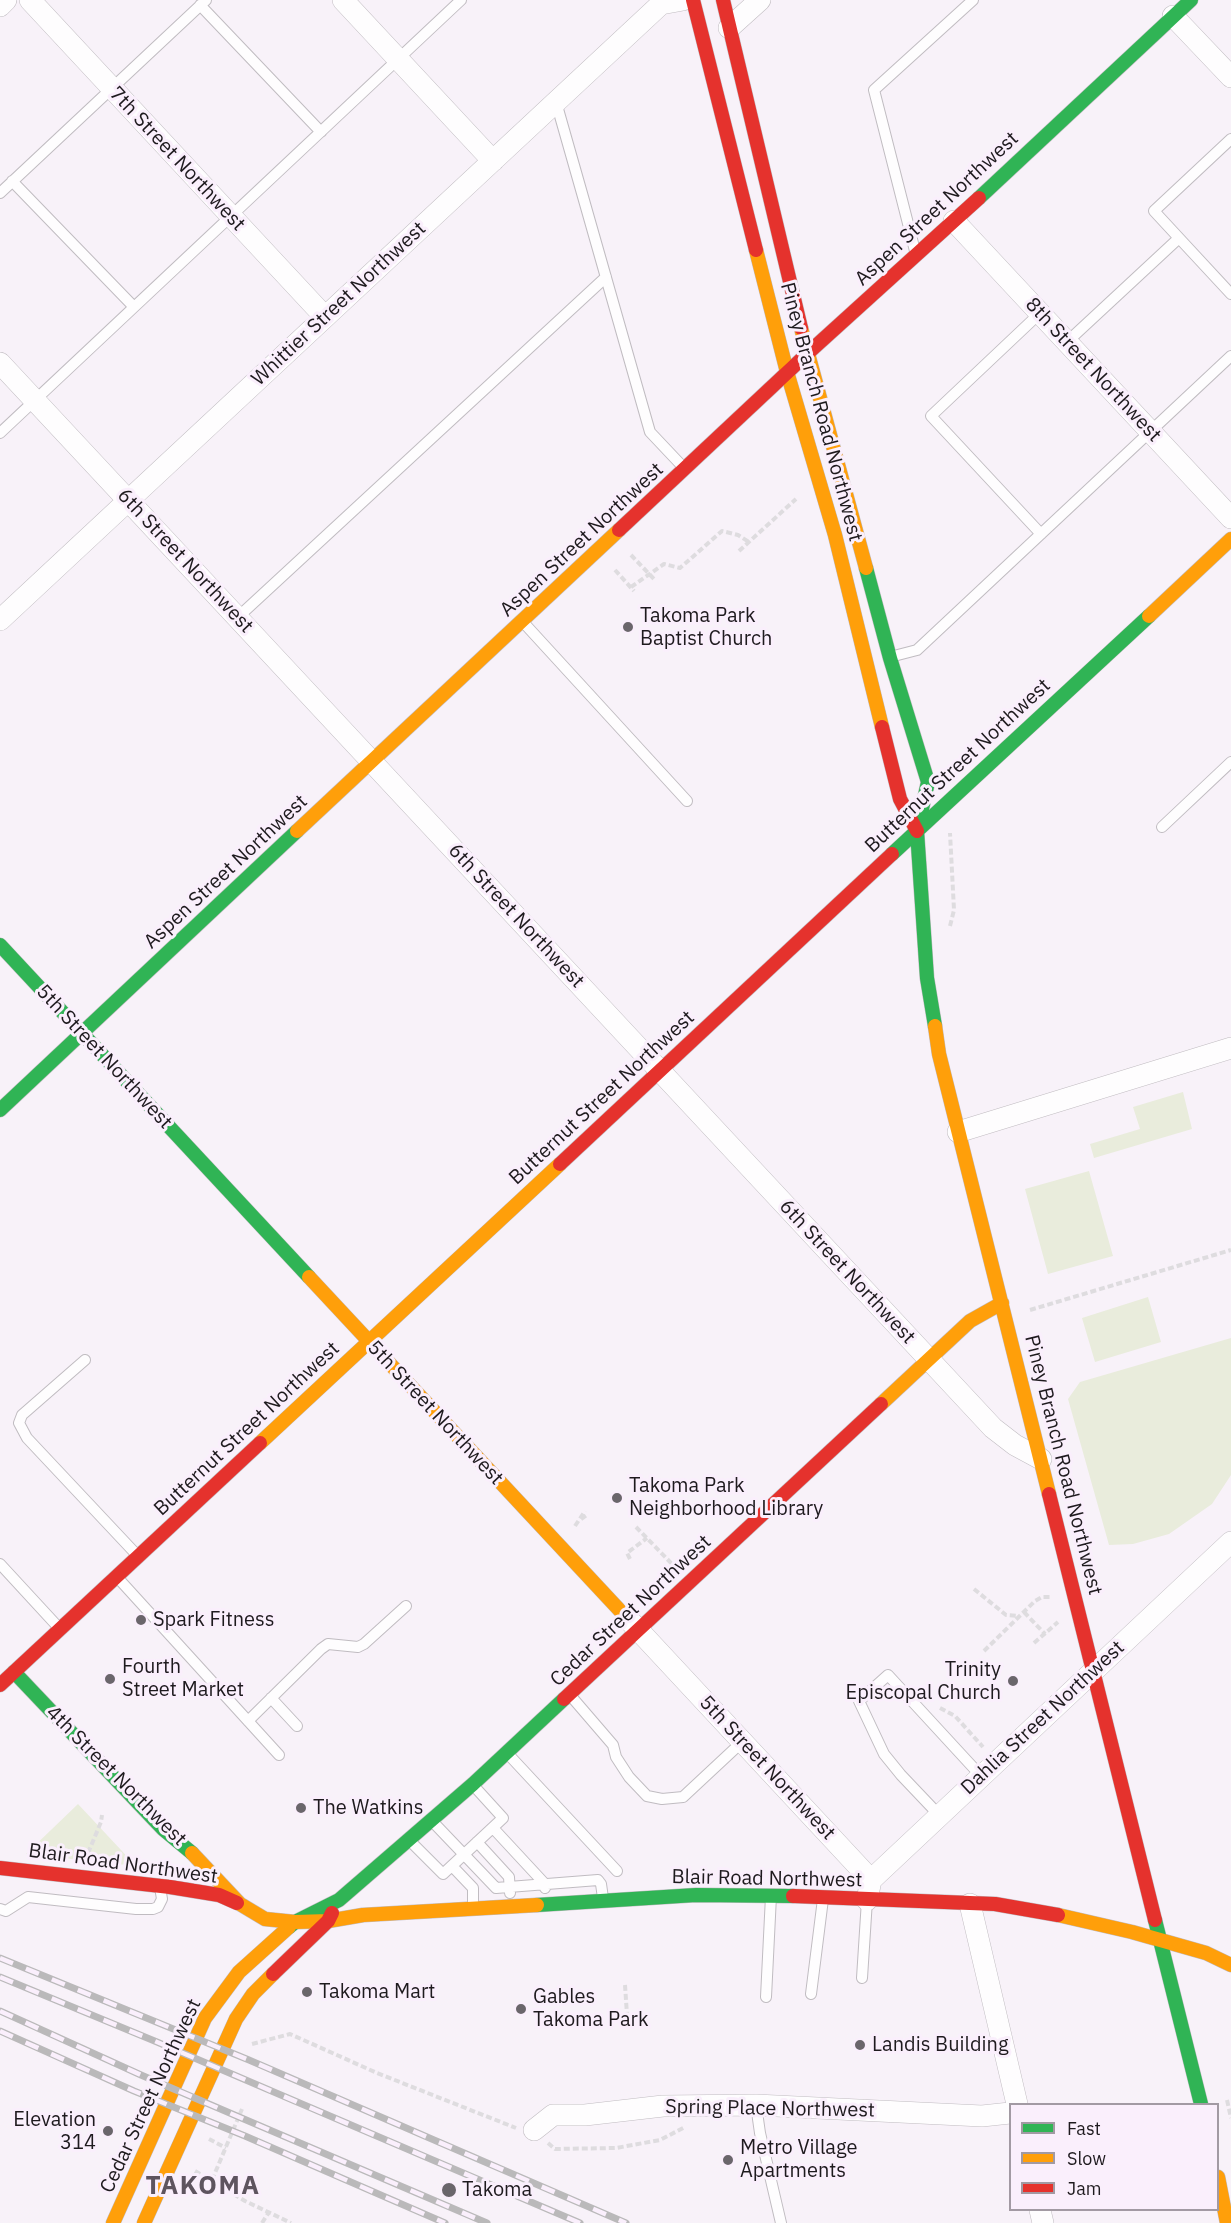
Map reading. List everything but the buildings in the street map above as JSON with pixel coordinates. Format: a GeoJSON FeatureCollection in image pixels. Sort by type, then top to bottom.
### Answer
{"type":"FeatureCollection","features":[{"type":"Feature","properties":{"kind":"street"},"geometry":{"type":"LineString","coordinates":[[0,6],[6,0]]}},
{"type":"Feature","properties":{"kind":"street","name":"7th Street Northwest"},"geometry":{"type":"LineString","coordinates":[[30,0],[325,317]]}},
{"type":"Feature","properties":{"kind":"street"},"geometry":{"type":"LineString","coordinates":[[343,0],[493,160]]}},
{"type":"Feature","properties":{"kind":"street","name":"Whittier Street Northwest"},"geometry":{"type":"LineString","coordinates":[[0,620],[556,102],[659,2],[683,0]]}},
{"type":"Feature","properties":{"kind":"street","name":"Piney Branch Road Northwest"},"geometry":{"type":"LineString","coordinates":[[693,0],[787,372],[835,535],[900,799],[917,831]]}},
{"type":"Feature","properties":{"kind":"street","name":"Piney Branch Road Northwest"},"geometry":{"type":"LineString","coordinates":[[723,0],[808,353],[890,658],[928,782],[917,831],[930,1004],[939,1054],[1201,2103]]}},
{"type":"Feature","properties":{"kind":"street"},"geometry":{"type":"LineString","coordinates":[[729,28],[760,0]]}},
{"type":"Feature","properties":{"kind":"street","name":"Aspen Street Northwest"},"geometry":{"type":"LineString","coordinates":[[0,1110],[373,763],[787,372],[916,256],[1191,0]]}},
{"type":"Feature","properties":{"kind":"street"},"geometry":{"type":"LineString","coordinates":[[1173,16],[1231,77]]}},
{"type":"Feature","properties":{"kind":"street","name":"8th Street Northwest"},"geometry":{"type":"LineString","coordinates":[[954,221],[1231,518]]}},
{"type":"Feature","properties":{"kind":"street","name":"6th Street Northwest"},"geometry":{"type":"LineString","coordinates":[[0,363],[929,1359],[1002,1435],[1025,1452],[1041,1459]]}},
{"type":"Feature","properties":{"kind":"street","name":"Butternut Street Northwest"},"geometry":{"type":"LineString","coordinates":[[5,1671],[60,1629],[117,1577],[1231,539]]}},
{"type":"Feature","properties":{"kind":"street","name":"5th Street Northwest"},"geometry":{"type":"LineString","coordinates":[[0,945],[742,1742],[869,1890]]}},
{"type":"Feature","properties":{"kind":"street"},"geometry":{"type":"LineString","coordinates":[[958,1132],[1231,1048]]}},
{"type":"Feature","properties":{"kind":"street","name":"Cedar Street Northwest"},"geometry":{"type":"LineString","coordinates":[[137,2217],[141,2158],[205,2018],[239,1972],[296,1922],[339,1900],[432,1821],[570,1695],[632,1623],[970,1321],[1002,1303]]}},
{"type":"Feature","properties":{"kind":"street","name":"Dahlia Street Northwest"},"geometry":{"type":"LineString","coordinates":[[869,1890],[939,1815],[1231,1542]]}},
{"type":"Feature","properties":{"kind":"street","name":"4th Street Northwest"},"geometry":{"type":"LineString","coordinates":[[5,1671],[163,1829],[189,1850],[240,1904],[265,1919],[296,1922]]}},
{"type":"Feature","properties":{"kind":"street","name":"Blair Road Northwest"},"geometry":{"type":"LineString","coordinates":[[0,1868],[219,1895],[240,1904]]}},
{"type":"Feature","properties":{"kind":"street","name":"Blair Road Northwest"},"geometry":{"type":"LineString","coordinates":[[296,1922],[328,1921],[363,1915],[696,1895],[823,1898],[869,1890],[970,1904],[1028,1908],[1158,1939],[1206,1953],[1231,1965]]}},
{"type":"Feature","properties":{"kind":"street","name":"Cedar Street Northwest"},"geometry":{"type":"LineString","coordinates":[[113,2223],[137,2217],[236,2019],[253,1994],[328,1921],[339,1900]]}},
{"type":"Feature","properties":{"kind":"street"},"geometry":{"type":"LineString","coordinates":[[970,1904],[1017,2103]]}},
{"type":"Feature","properties":{"kind":"street","name":"Spring Place Northwest"},"geometry":{"type":"LineString","coordinates":[[534,2130],[553,2115],[585,2115],[663,2106],[756,2105],[982,2116],[1009,2113]]}},
{"type":"Feature","properties":{"kind":"street"},"geometry":{"type":"LineString","coordinates":[[1219,2182],[1227,2223]]}},
{"type":"Feature","properties":{"kind":"lane"},"geometry":{"type":"LineString","coordinates":[[0,433],[461,0]]}},
{"type":"Feature","properties":{"kind":"lane"},"geometry":{"type":"LineString","coordinates":[[916,256],[874,90],[974,0]]}},
{"type":"Feature","properties":{"kind":"lane"},"geometry":{"type":"LineString","coordinates":[[0,193],[203,3],[321,132]]}},
{"type":"Feature","properties":{"kind":"lane"},"geometry":{"type":"LineString","coordinates":[[556,102],[650,432],[685,470]]}},
{"type":"Feature","properties":{"kind":"lane"},"geometry":{"type":"LineString","coordinates":[[1231,139],[1154,211],[1231,294]]}},
{"type":"Feature","properties":{"kind":"lane"},"geometry":{"type":"LineString","coordinates":[[12,181],[134,307]]}},
{"type":"Feature","properties":{"kind":"lane"},"geometry":{"type":"LineString","coordinates":[[1067,342],[1179,238]]}},
{"type":"Feature","properties":{"kind":"lane"},"geometry":{"type":"LineString","coordinates":[[237,618],[606,277]]}},
{"type":"Feature","properties":{"kind":"lane"},"geometry":{"type":"LineString","coordinates":[[1040,313],[932,416],[1041,534]]}},
{"type":"Feature","properties":{"kind":"lane"},"geometry":{"type":"LineString","coordinates":[[890,658],[917,650],[1231,356]]}},
{"type":"Feature","properties":{"kind":"lane"},"geometry":{"type":"LineString","coordinates":[[523,622],[687,801]]}},
{"type":"Feature","properties":{"kind":"lane"},"geometry":{"type":"LineString","coordinates":[[1162,827],[1231,762]]}},
{"type":"Feature","properties":{"kind":"lane"},"geometry":{"type":"LineString","coordinates":[[85,1360],[22,1415],[19,1423],[27,1438],[138,1557]]}},
{"type":"Feature","properties":{"kind":"lane"},"geometry":{"type":"LineString","coordinates":[[0,1564],[60,1629]]}},
{"type":"Feature","properties":{"kind":"lane"},"geometry":{"type":"LineString","coordinates":[[117,1577],[279,1755]]}},
{"type":"Feature","properties":{"kind":"lane"},"geometry":{"type":"LineString","coordinates":[[248,1721],[328,1644],[358,1647],[406,1606]]}},
{"type":"Feature","properties":{"kind":"lane"},"geometry":{"type":"LineString","coordinates":[[939,1815],[884,1754],[859,1701],[888,1675],[981,1776]]}},
{"type":"Feature","properties":{"kind":"lane"},"geometry":{"type":"LineString","coordinates":[[570,1695],[613,1745],[616,1757],[629,1777],[647,1796],[662,1799],[683,1797],[742,1742]]}},
{"type":"Feature","properties":{"kind":"lane"},"geometry":{"type":"LineString","coordinates":[[271,1698],[297,1726]]}},
{"type":"Feature","properties":{"kind":"lane"},"geometry":{"type":"LineString","coordinates":[[507,1753],[617,1871]]}},
{"type":"Feature","properties":{"kind":"lane"},"geometry":{"type":"LineString","coordinates":[[447,1870],[503,1818],[473,1785]]}},
{"type":"Feature","properties":{"kind":"lane"},"geometry":{"type":"LineString","coordinates":[[432,1821],[496,1888],[598,1880],[602,1884],[603,1901]]}},
{"type":"Feature","properties":{"kind":"lane"},"geometry":{"type":"LineString","coordinates":[[493,1828],[544,1883],[546,1905]]}},
{"type":"Feature","properties":{"kind":"lane"},"geometry":{"type":"LineString","coordinates":[[409,1840],[473,1888],[473,1910]]}},
{"type":"Feature","properties":{"kind":"lane"},"geometry":{"type":"LineString","coordinates":[[477,1842],[509,1877],[511,1907]]}},
{"type":"Feature","properties":{"kind":"lane"},"geometry":{"type":"LineString","coordinates":[[0,1909],[6,1911],[28,1897],[153,1910],[158,1907],[162,1899],[160,1887]]}},
{"type":"Feature","properties":{"kind":"lane"},"geometry":{"type":"LineString","coordinates":[[862,1978],[869,1890]]}},
{"type":"Feature","properties":{"kind":"lane"},"geometry":{"type":"LineString","coordinates":[[766,1997],[771,1896]]}},
{"type":"Feature","properties":{"kind":"lane"},"geometry":{"type":"LineString","coordinates":[[811,1994],[823,1898]]}},
{"type":"Feature","properties":{"kind":"lane"},"geometry":{"type":"LineString","coordinates":[[756,2105],[760,2133],[781,2223]]}},
{"type":"Feature","properties":{"kind":"path"},"geometry":{"type":"LineString","coordinates":[[739,550],[796,499]]}},
{"type":"Feature","properties":{"kind":"path"},"geometry":{"type":"LineString","coordinates":[[631,587],[664,564],[680,568],[722,531],[738,535],[749,542]]}},
{"type":"Feature","properties":{"kind":"path"},"geometry":{"type":"LineString","coordinates":[[631,555],[654,579]]}},
{"type":"Feature","properties":{"kind":"path"},"geometry":{"type":"LineString","coordinates":[[615,570],[634,591]]}},
{"type":"Feature","properties":{"kind":"path"},"geometry":{"type":"LineString","coordinates":[[950,829],[954,906]]}},
{"type":"Feature","properties":{"kind":"path"},"geometry":{"type":"LineString","coordinates":[[1030,1310],[1231,1250]]}},
{"type":"Feature","properties":{"kind":"path"},"geometry":{"type":"LineString","coordinates":[[575,1526],[581,1514],[587,1512]]}},
{"type":"Feature","properties":{"kind":"path"},"geometry":{"type":"LineString","coordinates":[[636,1527],[676,1569]]}},
{"type":"Feature","properties":{"kind":"path"},"geometry":{"type":"LineString","coordinates":[[630,1559],[627,1553],[647,1538]]}},
{"type":"Feature","properties":{"kind":"path"},"geometry":{"type":"LineString","coordinates":[[974,1589],[1006,1615],[1020,1616]]}},
{"type":"Feature","properties":{"kind":"path"},"geometry":{"type":"LineString","coordinates":[[984,1651],[1035,1601],[1049,1597]]}},
{"type":"Feature","properties":{"kind":"path"},"geometry":{"type":"LineString","coordinates":[[1024,1612],[1045,1634]]}},
{"type":"Feature","properties":{"kind":"path"},"geometry":{"type":"LineString","coordinates":[[1034,1643],[1052,1627]]}},
{"type":"Feature","properties":{"kind":"path"},"geometry":{"type":"LineString","coordinates":[[938,1707],[955,1716],[983,1746]]}},
{"type":"Feature","properties":{"kind":"path"},"geometry":{"type":"LineString","coordinates":[[86,1857],[102,1815]]}},
{"type":"Feature","properties":{"kind":"path"},"geometry":{"type":"LineString","coordinates":[[625,1985],[627,2015]]}},
{"type":"Feature","properties":{"kind":"path"},"geometry":{"type":"LineString","coordinates":[[252,2044],[290,2034],[377,2073],[525,2132],[534,2130]]}},
{"type":"Feature","properties":{"kind":"path"},"geometry":{"type":"LineString","coordinates":[[212,2180],[242,2109]]}},
{"type":"Feature","properties":{"kind":"path"},"geometry":{"type":"LineString","coordinates":[[209,2139],[226,2148]]}},
{"type":"Feature","properties":{"kind":"path"},"geometry":{"type":"LineString","coordinates":[[195,2171],[245,2201],[291,2223]]}},
{"type":"Feature","properties":{"kind":"path"},"geometry":{"type":"LineString","coordinates":[[262,2223],[268,2212]]}},
{"type":"Feature","properties":{"kind":"green space"},"geometry":{"type":"Polygon","coordinates":[[[1183,1092],[1192,1129],[1094,1158],[1090,1144],[1140,1129],[1133,1107],[1183,1092]]]}},
{"type":"Feature","properties":{"kind":"green space"},"geometry":{"type":"Polygon","coordinates":[[[1089,1171],[1113,1256],[1048,1274],[1025,1189],[1089,1171]]]}},
{"type":"Feature","properties":{"kind":"green space"},"geometry":{"type":"Polygon","coordinates":[[[1148,1297],[1161,1342],[1095,1362],[1082,1318],[1148,1297]]]}},
{"type":"Feature","properties":{"kind":"green space"},"geometry":{"type":"Polygon","coordinates":[[[1231,1338],[1231,1475],[1212,1504],[1169,1534],[1133,1544],[1109,1545],[1068,1399],[1080,1382],[1231,1338]]]}},
{"type":"Feature","properties":{"kind":"green space"},"geometry":{"type":"Polygon","coordinates":[[[78,1804],[136,1866],[26,1854],[78,1804]]]}},
{"type":"Feature","properties":{"kind":"railway"},"geometry":{"type":"LineString","coordinates":[[0,1958],[249,2060],[626,2223]]}},
{"type":"Feature","properties":{"kind":"railway"},"geometry":{"type":"LineString","coordinates":[[0,1977],[580,2223]]}},
{"type":"Feature","properties":{"kind":"railway"},"geometry":{"type":"LineString","coordinates":[[0,2011],[141,2075],[487,2223]]}},
{"type":"Feature","properties":{"kind":"railway"},"geometry":{"type":"LineString","coordinates":[[0,2031],[134,2091],[245,2136],[445,2223]]}},
{"type":"Feature","properties":{"kind":"traffic: fast"},"geometry":{"type":"LineString","coordinates":[[979,198],[1191,0]]}},
{"type":"Feature","properties":{"kind":"traffic: fast"},"geometry":{"type":"LineString","coordinates":[[866,568],[890,658],[928,782],[917,831],[927,978],[935,1026]]}},
{"type":"Feature","properties":{"kind":"traffic: fast"},"geometry":{"type":"LineString","coordinates":[[892,854],[1149,616]]}},
{"type":"Feature","properties":{"kind":"traffic: fast"},"geometry":{"type":"LineString","coordinates":[[0,1110],[297,831]]}},
{"type":"Feature","properties":{"kind":"traffic: fast"},"geometry":{"type":"LineString","coordinates":[[0,945],[309,1277]]}},
{"type":"Feature","properties":{"kind":"traffic: fast"},"geometry":{"type":"LineString","coordinates":[[14,1672],[163,1829],[192,1853]]}},
{"type":"Feature","properties":{"kind":"traffic: fast"},"geometry":{"type":"LineString","coordinates":[[289,1927],[339,1900],[473,1784],[564,1699]]}},
{"type":"Feature","properties":{"kind":"traffic: fast"},"geometry":{"type":"LineString","coordinates":[[537,1905],[696,1895],[793,1896]]}},
{"type":"Feature","properties":{"kind":"traffic: fast"},"geometry":{"type":"LineString","coordinates":[[1155,1920],[1201,2103]]}},
{"type":"Feature","properties":{"kind":"traffic: slow"},"geometry":{"type":"LineString","coordinates":[[756,250],[787,372],[835,535],[882,727]]}},
{"type":"Feature","properties":{"kind":"traffic: slow"},"geometry":{"type":"LineString","coordinates":[[801,328],[866,568]]}},
{"type":"Feature","properties":{"kind":"traffic: slow"},"geometry":{"type":"LineString","coordinates":[[297,831],[619,530]]}},
{"type":"Feature","properties":{"kind":"traffic: slow"},"geometry":{"type":"LineString","coordinates":[[1149,616],[1231,539]]}},
{"type":"Feature","properties":{"kind":"traffic: slow"},"geometry":{"type":"LineString","coordinates":[[935,1026],[939,1054],[1049,1494]]}},
{"type":"Feature","properties":{"kind":"traffic: slow"},"geometry":{"type":"LineString","coordinates":[[260,1443],[560,1164]]}},
{"type":"Feature","properties":{"kind":"traffic: slow"},"geometry":{"type":"LineString","coordinates":[[309,1277],[625,1616]]}},
{"type":"Feature","properties":{"kind":"traffic: slow"},"geometry":{"type":"LineString","coordinates":[[881,1404],[970,1321],[1002,1303]]}},
{"type":"Feature","properties":{"kind":"traffic: slow"},"geometry":{"type":"LineString","coordinates":[[192,1853],[240,1904],[265,1919],[295,1922],[328,1921],[363,1915],[537,1905]]}},
{"type":"Feature","properties":{"kind":"traffic: slow"},"geometry":{"type":"LineString","coordinates":[[1058,1915],[1132,1932],[1206,1953],[1231,1965]]}},
{"type":"Feature","properties":{"kind":"traffic: slow"},"geometry":{"type":"LineString","coordinates":[[113,2223],[205,2018],[239,1972],[289,1927]]}},
{"type":"Feature","properties":{"kind":"traffic: slow"},"geometry":{"type":"LineString","coordinates":[[144,2223],[236,2019],[253,1994],[273,1974]]}},
{"type":"Feature","properties":{"kind":"traffic: slow"},"geometry":{"type":"LineString","coordinates":[[1219,2182],[1227,2223]]}},
{"type":"Feature","properties":{"kind":"traffic: jam"},"geometry":{"type":"LineString","coordinates":[[693,0],[756,250]]}},
{"type":"Feature","properties":{"kind":"traffic: jam"},"geometry":{"type":"LineString","coordinates":[[723,0],[801,328]]}},
{"type":"Feature","properties":{"kind":"traffic: jam"},"geometry":{"type":"LineString","coordinates":[[619,530],[808,353],[979,198]]}},
{"type":"Feature","properties":{"kind":"traffic: jam"},"geometry":{"type":"LineString","coordinates":[[882,727],[900,799],[917,831]]}},
{"type":"Feature","properties":{"kind":"traffic: jam"},"geometry":{"type":"LineString","coordinates":[[560,1164],[892,854]]}},
{"type":"Feature","properties":{"kind":"traffic: jam"},"geometry":{"type":"LineString","coordinates":[[564,1699],[881,1404]]}},
{"type":"Feature","properties":{"kind":"traffic: jam"},"geometry":{"type":"LineString","coordinates":[[0,1685],[260,1443]]}},
{"type":"Feature","properties":{"kind":"traffic: jam"},"geometry":{"type":"LineString","coordinates":[[1049,1494],[1155,1920]]}},
{"type":"Feature","properties":{"kind":"traffic: jam"},"geometry":{"type":"LineString","coordinates":[[0,1868],[170,1887],[219,1895],[237,1903]]}},
{"type":"Feature","properties":{"kind":"traffic: jam"},"geometry":{"type":"LineString","coordinates":[[793,1896],[995,1904],[1058,1915]]}},
{"type":"Feature","properties":{"kind":"traffic: jam"},"geometry":{"type":"LineString","coordinates":[[273,1974],[328,1921],[332,1913]]}},
{"type":"Feature","properties":{"kind":"place","name":"Takoma Park Baptist Church"},"geometry":{"type":"Point","coordinates":[628,627]}},
{"type":"Feature","properties":{"kind":"place","name":"Takoma Park Neighborhood Library"},"geometry":{"type":"Point","coordinates":[617,1498]}},
{"type":"Feature","properties":{"kind":"place","name":"Spark Fitness"},"geometry":{"type":"Point","coordinates":[141,1620]}},
{"type":"Feature","properties":{"kind":"place","name":"Fourth Street Market"},"geometry":{"type":"Point","coordinates":[110,1679]}},
{"type":"Feature","properties":{"kind":"place","name":"Trinity Episcopal Church"},"geometry":{"type":"Point","coordinates":[1013,1681]}},
{"type":"Feature","properties":{"kind":"place","name":"The Watkins"},"geometry":{"type":"Point","coordinates":[301,1808]}},
{"type":"Feature","properties":{"kind":"place","name":"Takoma Mart"},"geometry":{"type":"Point","coordinates":[307,1992]}},
{"type":"Feature","properties":{"kind":"place","name":"Gables Takoma Park"},"geometry":{"type":"Point","coordinates":[521,2009]}},
{"type":"Feature","properties":{"kind":"place","name":"Landis Building"},"geometry":{"type":"Point","coordinates":[860,2045]}},
{"type":"Feature","properties":{"kind":"place","name":"Elevation 314"},"geometry":{"type":"Point","coordinates":[108,2131]}},
{"type":"Feature","properties":{"kind":"place","name":"Metro Village Apartments"},"geometry":{"type":"Point","coordinates":[728,2160]}},
{"type":"Feature","properties":{"kind":"place","name":"Takoma"},"geometry":{"type":"Point","coordinates":[449,2190]}},
{"type":"Feature","properties":{"kind":"district","name":"TAKOMA"},"geometry":{"type":"Point","coordinates":[203,2186]}}]}
